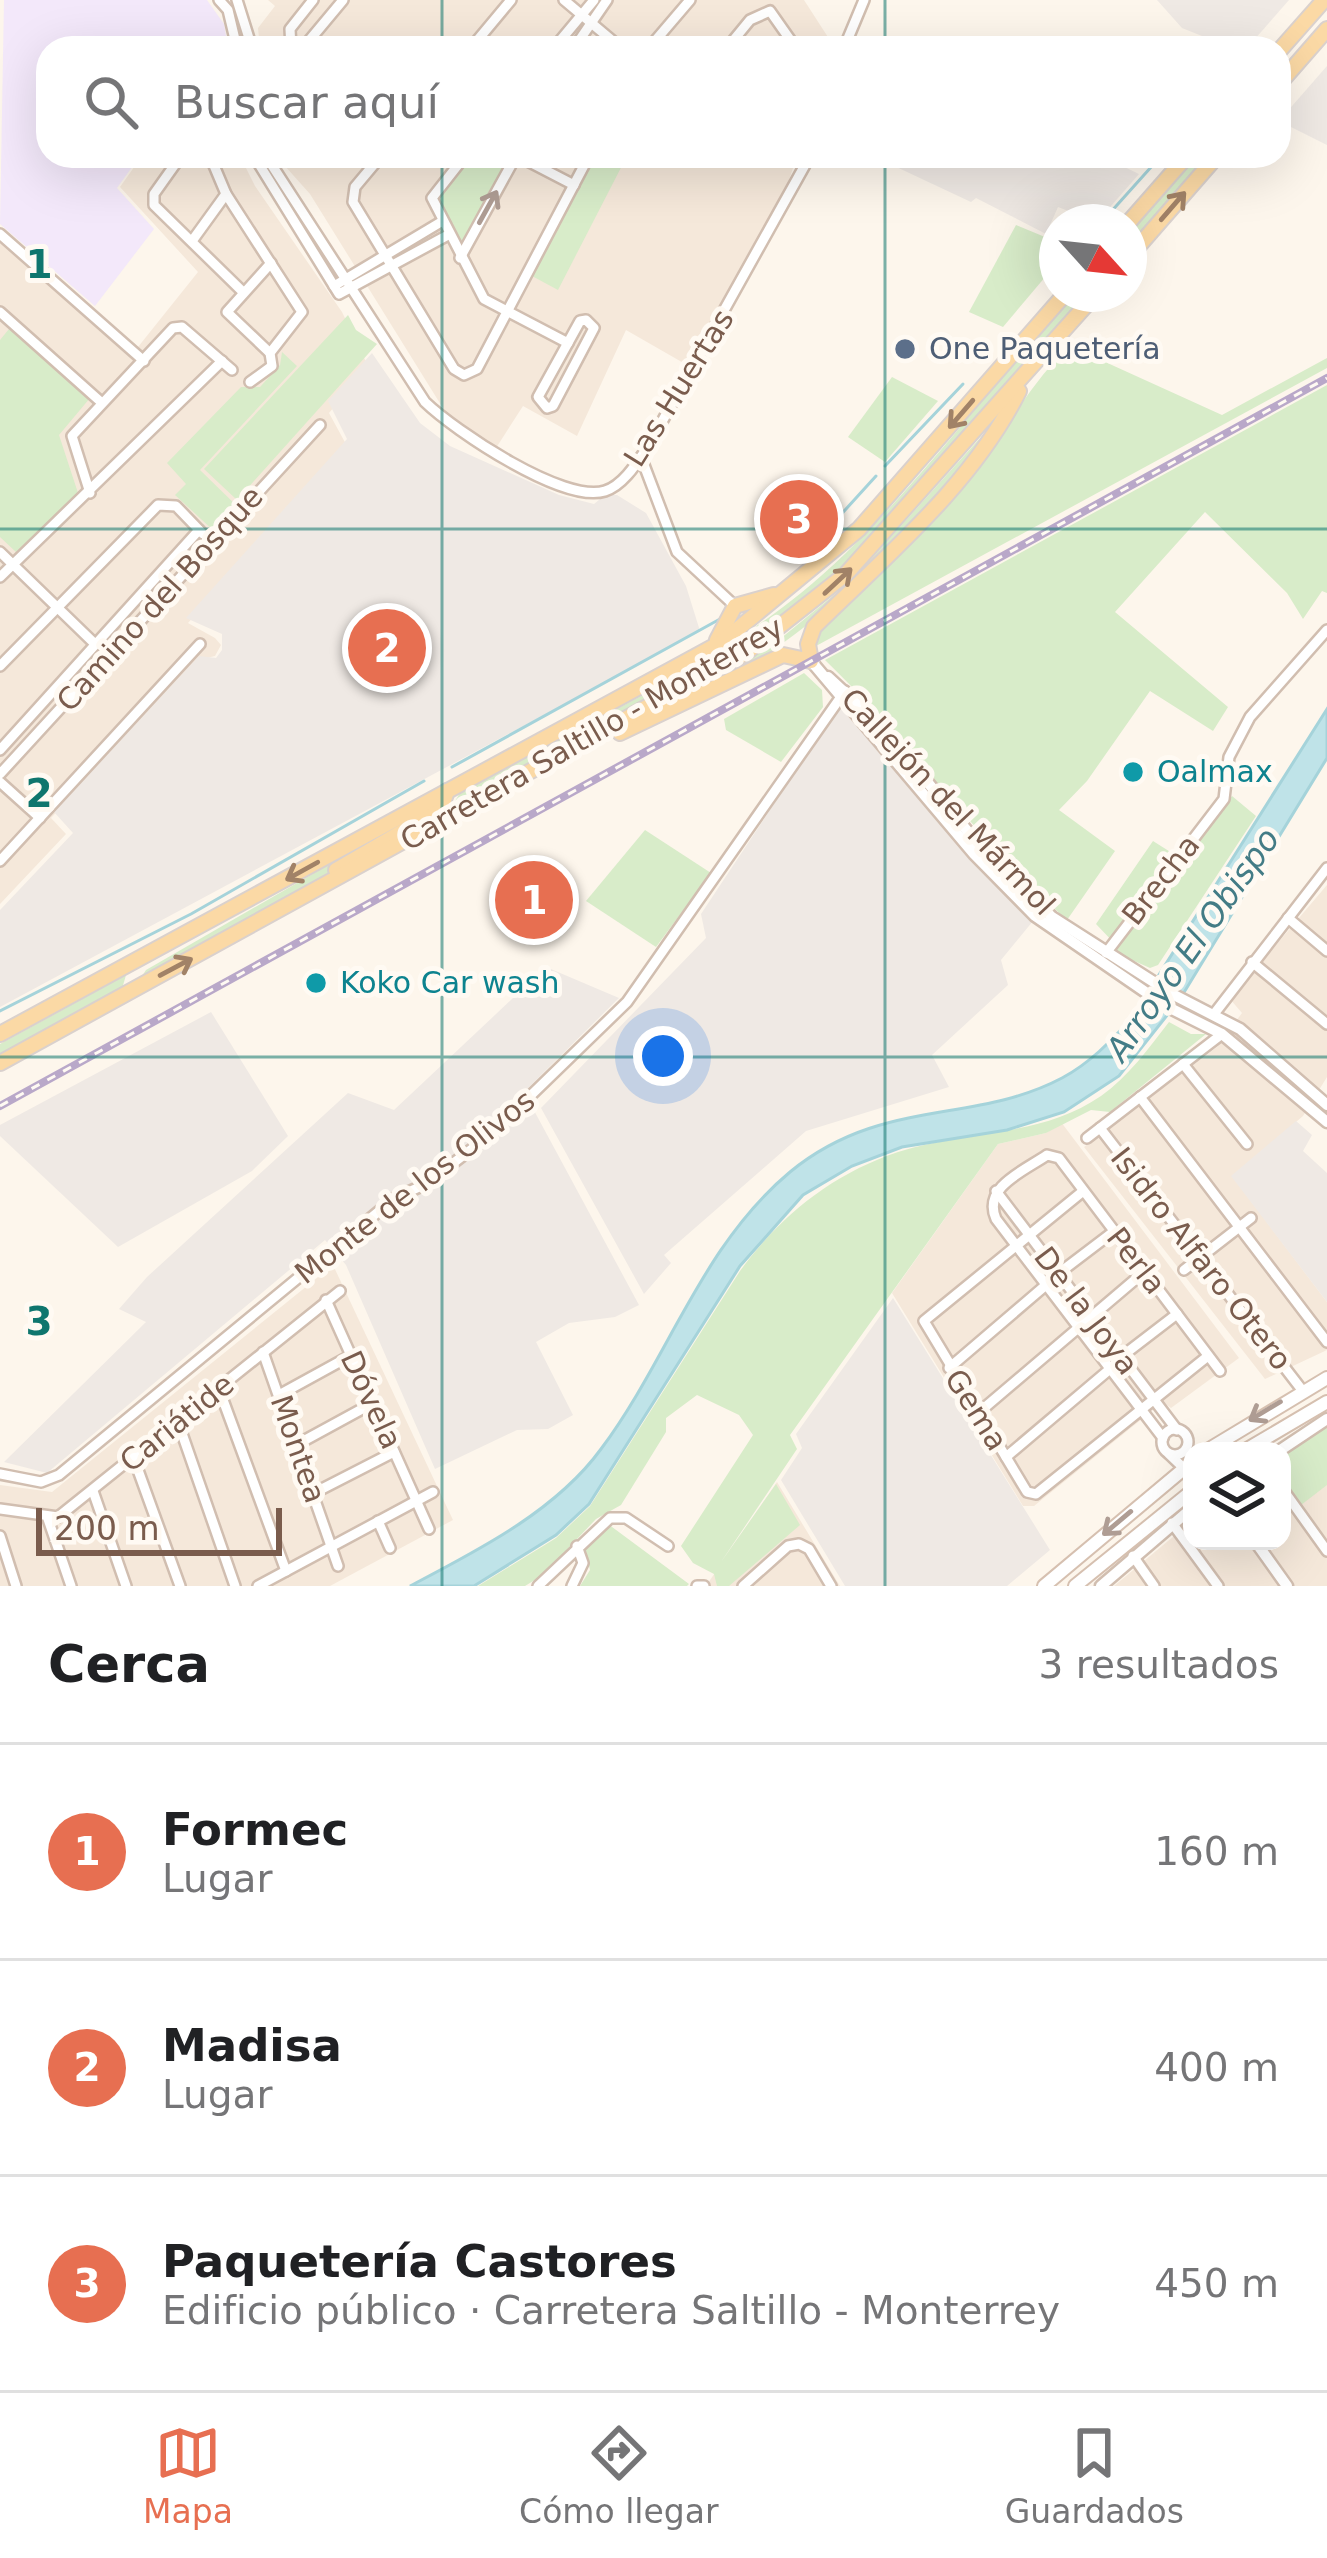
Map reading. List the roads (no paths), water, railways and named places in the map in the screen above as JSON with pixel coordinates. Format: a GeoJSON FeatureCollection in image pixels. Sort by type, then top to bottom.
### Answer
{"type":"FeatureCollection","features":[{"type":"Feature","properties":{"kind":"main road"},"geometry":{"type":"LineString","coordinates":[[1291,37],[1324,0]]}},
{"type":"Feature","properties":{"kind":"main road"},"geometry":{"type":"LineString","coordinates":[[1291,70],[1327,29]]}},
{"type":"Feature","properties":{"kind":"main road"},"geometry":{"type":"LineString","coordinates":[[1145,204],[1176,168]]}},
{"type":"Feature","properties":{"kind":"main road"},"geometry":{"type":"LineString","coordinates":[[1147,235],[1206,168]]}},
{"type":"Feature","properties":{"kind":"main road","name":"Carretera Saltillo - Monterrey"},"geometry":{"type":"LineString","coordinates":[[0,1034],[704,652],[816,570],[859,529],[1049,312]]}},
{"type":"Feature","properties":{"kind":"main road","name":"Carretera Saltillo - Monterrey"},"geometry":{"type":"LineString","coordinates":[[0,1064],[747,652],[812,604],[891,527],[1080,312]]}},
{"type":"Feature","properties":{"kind":"main road"},"geometry":{"type":"LineString","coordinates":[[591,739],[675,710],[783,655],[811,661],[808,644],[814,627],[873,574],[967,469],[1006,416],[1025,376]]}},
{"type":"Feature","properties":{"kind":"main road"},"geometry":{"type":"LineString","coordinates":[[704,652],[724,630],[735,606],[765,600],[816,570]]}},
{"type":"Feature","properties":{"kind":"main road"},"geometry":{"type":"LineString","coordinates":[[283,908],[355,857],[441,809],[447,791]]}},
{"type":"Feature","properties":{"kind":"main road"},"geometry":{"type":"LineString","coordinates":[[130,992],[130,977],[142,964],[242,903]]}},
{"type":"Feature","properties":{"kind":"main road"},"geometry":{"type":"LineString","coordinates":[[1220,1442],[1327,1378]]}},
{"type":"Feature","properties":{"kind":"main road"},"geometry":{"type":"LineString","coordinates":[[1259,1442],[1327,1402]]}},
{"type":"Feature","properties":{"kind":"main road"},"geometry":{"type":"LineString","coordinates":[[1044,1586],[1183,1474]]}},
{"type":"Feature","properties":{"kind":"main road"},"geometry":{"type":"LineString","coordinates":[[1075,1586],[1183,1498]]}},
{"type":"Feature","properties":{"kind":"street"},"geometry":{"type":"LineString","coordinates":[[219,0],[228,10],[234,36]]}},
{"type":"Feature","properties":{"kind":"street"},"geometry":{"type":"LineString","coordinates":[[228,10],[237,0]]}},
{"type":"Feature","properties":{"kind":"street"},"geometry":{"type":"LineString","coordinates":[[237,0],[248,36]]}},
{"type":"Feature","properties":{"kind":"street"},"geometry":{"type":"LineString","coordinates":[[290,36],[290,29],[313,0]]}},
{"type":"Feature","properties":{"kind":"street"},"geometry":{"type":"LineString","coordinates":[[313,36],[344,0]]}},
{"type":"Feature","properties":{"kind":"street"},"geometry":{"type":"LineString","coordinates":[[481,36],[511,0]]}},
{"type":"Feature","properties":{"kind":"street"},"geometry":{"type":"LineString","coordinates":[[564,0],[606,36]]}},
{"type":"Feature","properties":{"kind":"street"},"geometry":{"type":"LineString","coordinates":[[578,36],[594,0]]}},
{"type":"Feature","properties":{"kind":"street"},"geometry":{"type":"LineString","coordinates":[[566,36],[607,0]]}},
{"type":"Feature","properties":{"kind":"street"},"geometry":{"type":"LineString","coordinates":[[659,36],[690,0]]}},
{"type":"Feature","properties":{"kind":"street"},"geometry":{"type":"LineString","coordinates":[[849,36],[864,0]]}},
{"type":"Feature","properties":{"kind":"street"},"geometry":{"type":"LineString","coordinates":[[737,36],[750,20],[770,11],[788,36]]}},
{"type":"Feature","properties":{"kind":"street"},"geometry":{"type":"LineString","coordinates":[[173,168],[152,199],[243,292]]}},
{"type":"Feature","properties":{"kind":"street"},"geometry":{"type":"LineString","coordinates":[[215,168],[226,194],[299,306],[301,319],[270,353]]}},
{"type":"Feature","properties":{"kind":"street"},"geometry":{"type":"LineString","coordinates":[[261,168],[338,291]]}},
{"type":"Feature","properties":{"kind":"street","name":"Las Huertas"},"geometry":{"type":"LineString","coordinates":[[274,168],[356,288],[410,386],[471,439],[590,493],[616,486],[640,457],[770,237],[804,168]]}},
{"type":"Feature","properties":{"kind":"street"},"geometry":{"type":"LineString","coordinates":[[372,168],[352,194],[392,268],[459,373],[477,369],[583,168]]}},
{"type":"Feature","properties":{"kind":"street"},"geometry":{"type":"LineString","coordinates":[[456,168],[432,198],[484,299],[568,343]]}},
{"type":"Feature","properties":{"kind":"street"},"geometry":{"type":"LineString","coordinates":[[460,258],[510,168]]}},
{"type":"Feature","properties":{"kind":"street"},"geometry":{"type":"LineString","coordinates":[[541,168],[574,185]]}},
{"type":"Feature","properties":{"kind":"street"},"geometry":{"type":"LineString","coordinates":[[192,241],[226,194]]}},
{"type":"Feature","properties":{"kind":"street"},"geometry":{"type":"LineString","coordinates":[[338,291],[349,277],[441,222]]}},
{"type":"Feature","properties":{"kind":"street"},"geometry":{"type":"LineString","coordinates":[[0,234],[144,361]]}},
{"type":"Feature","properties":{"kind":"street"},"geometry":{"type":"LineString","coordinates":[[338,291],[356,288],[448,236]]}},
{"type":"Feature","properties":{"kind":"street"},"geometry":{"type":"LineString","coordinates":[[250,382],[272,366],[270,353],[229,316],[243,292],[271,263]]}},
{"type":"Feature","properties":{"kind":"street"},"geometry":{"type":"LineString","coordinates":[[2,317],[102,403]]}},
{"type":"Feature","properties":{"kind":"street"},"geometry":{"type":"LineString","coordinates":[[580,321],[593,323],[570,376],[547,408],[538,397],[568,343],[580,321]]}},
{"type":"Feature","properties":{"kind":"street"},"geometry":{"type":"LineString","coordinates":[[90,494],[72,436],[177,326],[232,370]]}},
{"type":"Feature","properties":{"kind":"street"},"geometry":{"type":"LineString","coordinates":[[0,577],[222,361]]}},
{"type":"Feature","properties":{"kind":"street","name":"Camino del Bosque"},"geometry":{"type":"LineString","coordinates":[[0,778],[320,424]]}},
{"type":"Feature","properties":{"kind":"street"},"geometry":{"type":"LineString","coordinates":[[640,457],[677,552],[735,606]]}},
{"type":"Feature","properties":{"kind":"street"},"geometry":{"type":"LineString","coordinates":[[0,666],[54,606],[167,501],[210,543]]}},
{"type":"Feature","properties":{"kind":"street","name":"Camino del Bosque"},"geometry":{"type":"LineString","coordinates":[[0,750],[200,530]]}},
{"type":"Feature","properties":{"kind":"street"},"geometry":{"type":"LineString","coordinates":[[0,552],[95,644]]}},
{"type":"Feature","properties":{"kind":"street","name":"Brecha"},"geometry":{"type":"LineString","coordinates":[[1106,953],[1224,799],[1229,758],[1250,717],[1327,629]]}},
{"type":"Feature","properties":{"kind":"street"},"geometry":{"type":"LineString","coordinates":[[0,861],[200,644]]}},
{"type":"Feature","properties":{"kind":"street","name":"Callejón del Mármol"},"geometry":{"type":"LineString","coordinates":[[811,661],[1035,916],[1120,968]]}},
{"type":"Feature","properties":{"kind":"street","name":"Monte de los Olivos"},"geometry":{"type":"LineString","coordinates":[[0,1474],[41,1482],[59,1475],[395,1198],[426,1184],[523,1107],[652,971],[843,693]]}},
{"type":"Feature","properties":{"kind":"street"},"geometry":{"type":"LineString","coordinates":[[0,778],[40,818]]}},
{"type":"Feature","properties":{"kind":"street","name":"Callejón del Mármol"},"geometry":{"type":"LineString","coordinates":[[958,827],[1041,907],[1120,968]]}},
{"type":"Feature","properties":{"kind":"street"},"geometry":{"type":"LineString","coordinates":[[1209,1012],[1326,872]]}},
{"type":"Feature","properties":{"kind":"street"},"geometry":{"type":"LineString","coordinates":[[1288,918],[1327,951]]}},
{"type":"Feature","properties":{"kind":"street"},"geometry":{"type":"LineString","coordinates":[[1252,962],[1327,1024]]}},
{"type":"Feature","properties":{"kind":"street"},"geometry":{"type":"LineString","coordinates":[[1120,968],[1240,1029],[1324,1111]]}},
{"type":"Feature","properties":{"kind":"street"},"geometry":{"type":"LineString","coordinates":[[1120,968],[1196,1022],[1222,1034],[1324,1111]]}},
{"type":"Feature","properties":{"kind":"street"},"geometry":{"type":"LineString","coordinates":[[1087,1138],[1222,1034]]}},
{"type":"Feature","properties":{"kind":"street"},"geometry":{"type":"LineString","coordinates":[[1183,1064],[1247,1144]]}},
{"type":"Feature","properties":{"kind":"street"},"geometry":{"type":"LineString","coordinates":[[1140,1097],[1327,1342]]}},
{"type":"Feature","properties":{"kind":"street","name":"Isidro Alfaro Otero"},"geometry":{"type":"LineString","coordinates":[[1100,1128],[1302,1390]]}},
{"type":"Feature","properties":{"kind":"street","name":"Perla"},"geometry":{"type":"LineString","coordinates":[[995,1191],[1051,1154],[1220,1371]]}},
{"type":"Feature","properties":{"kind":"street","name":"De la Joya"},"geometry":{"type":"LineString","coordinates":[[995,1191],[993,1214],[1142,1409],[1169,1454],[1183,1464]]}},
{"type":"Feature","properties":{"kind":"street","name":"De la Joya"},"geometry":{"type":"LineString","coordinates":[[995,1191],[1187,1442]]}},
{"type":"Feature","properties":{"kind":"street"},"geometry":{"type":"LineString","coordinates":[[1015,1245],[1082,1192]]}},
{"type":"Feature","properties":{"kind":"street"},"geometry":{"type":"LineString","coordinates":[[1184,1270],[1252,1218]]}},
{"type":"Feature","properties":{"kind":"street"},"geometry":{"type":"LineString","coordinates":[[1059,1274],[1113,1232]]}},
{"type":"Feature","properties":{"kind":"street","name":"Gema"},"geometry":{"type":"LineString","coordinates":[[1015,1245],[924,1321],[977,1414],[1032,1495],[1142,1409]]}},
{"type":"Feature","properties":{"kind":"street"},"geometry":{"type":"LineString","coordinates":[[977,1414],[1144,1272]]}},
{"type":"Feature","properties":{"kind":"street"},"geometry":{"type":"LineString","coordinates":[[949,1368],[1046,1285]]}},
{"type":"Feature","properties":{"kind":"street","name":"Cariátide"},"geometry":{"type":"LineString","coordinates":[[48,1520],[134,1459],[340,1291]]}},
{"type":"Feature","properties":{"kind":"street","name":"Dóvela"},"geometry":{"type":"LineString","coordinates":[[326,1300],[429,1529]]}},
{"type":"Feature","properties":{"kind":"street"},"geometry":{"type":"LineString","coordinates":[[1121,1357],[1177,1314]]}},
{"type":"Feature","properties":{"kind":"street","name":"Montea"},"geometry":{"type":"LineString","coordinates":[[263,1352],[338,1566]]}},
{"type":"Feature","properties":{"kind":"street"},"geometry":{"type":"LineString","coordinates":[[279,1395],[350,1356]]}},
{"type":"Feature","properties":{"kind":"street"},"geometry":{"type":"LineString","coordinates":[[1142,1409],[1208,1356]]}},
{"type":"Feature","properties":{"kind":"street"},"geometry":{"type":"LineString","coordinates":[[1006,1457],[1110,1369]]}},
{"type":"Feature","properties":{"kind":"street"},"geometry":{"type":"LineString","coordinates":[[219,1389],[286,1571]]}},
{"type":"Feature","properties":{"kind":"street"},"geometry":{"type":"LineString","coordinates":[[296,1445],[373,1402]]}},
{"type":"Feature","properties":{"kind":"street"},"geometry":{"type":"LineString","coordinates":[[1291,1444],[1327,1419]]}},
{"type":"Feature","properties":{"kind":"street"},"geometry":{"type":"LineString","coordinates":[[178,1422],[235,1586]]}},
{"type":"Feature","properties":{"kind":"street"},"geometry":{"type":"LineString","coordinates":[[1162,1438],[1177,1430]]}},
{"type":"Feature","properties":{"kind":"street"},"geometry":{"type":"LineString","coordinates":[[314,1493],[394,1452]]}},
{"type":"Feature","properties":{"kind":"street"},"geometry":{"type":"LineString","coordinates":[[1169,1454],[1183,1452]]}},
{"type":"Feature","properties":{"kind":"street"},"geometry":{"type":"LineString","coordinates":[[134,1459],[180,1586]]}},
{"type":"Feature","properties":{"kind":"street"},"geometry":{"type":"LineString","coordinates":[[93,1491],[126,1586]]}},
{"type":"Feature","properties":{"kind":"street"},"geometry":{"type":"LineString","coordinates":[[258,1586],[433,1492]]}},
{"type":"Feature","properties":{"kind":"street"},"geometry":{"type":"LineString","coordinates":[[1291,1501],[1327,1551]]}},
{"type":"Feature","properties":{"kind":"street"},"geometry":{"type":"LineString","coordinates":[[0,1509],[48,1520],[71,1586]]}},
{"type":"Feature","properties":{"kind":"street"},"geometry":{"type":"LineString","coordinates":[[1101,1586],[1183,1514]]}},
{"type":"Feature","properties":{"kind":"street"},"geometry":{"type":"LineString","coordinates":[[538,1586],[601,1523],[618,1516],[668,1546]]}},
{"type":"Feature","properties":{"kind":"street"},"geometry":{"type":"LineString","coordinates":[[378,1521],[390,1548]]}},
{"type":"Feature","properties":{"kind":"street"},"geometry":{"type":"LineString","coordinates":[[1172,1522],[1218,1586]]}},
{"type":"Feature","properties":{"kind":"street"},"geometry":{"type":"LineString","coordinates":[[0,1536],[4,1567],[16,1586]]}},
{"type":"Feature","properties":{"kind":"street"},"geometry":{"type":"LineString","coordinates":[[743,1586],[788,1546],[799,1544],[809,1549],[831,1586]]}},
{"type":"Feature","properties":{"kind":"street"},"geometry":{"type":"LineString","coordinates":[[572,1586],[584,1563],[577,1546]]}},
{"type":"Feature","properties":{"kind":"street"},"geometry":{"type":"LineString","coordinates":[[1262,1550],[1287,1586]]}},
{"type":"Feature","properties":{"kind":"street"},"geometry":{"type":"LineString","coordinates":[[1133,1556],[1154,1586]]}},
{"type":"Feature","properties":{"kind":"water","name":"Arroyo El Obispo"},"geometry":{"type":"Polygon","coordinates":[[[1327,709],[1327,758],[1180,999],[1119,1076],[1064,1112],[1007,1130],[902,1147],[852,1166],[803,1195],[740,1266],[589,1504],[556,1535],[474,1586],[410,1586],[514,1528],[583,1471],[625,1414],[732,1234],[790,1172],[858,1132],[1028,1092],[1072,1072],[1107,1044],[1131,1019],[1327,709]]]}},
{"type":"Feature","properties":{"kind":"waterway"},"geometry":{"type":"LineString","coordinates":[[1118,204],[1150,168]]}},
{"type":"Feature","properties":{"kind":"waterway"},"geometry":{"type":"LineString","coordinates":[[885,466],[963,384]]}},
{"type":"Feature","properties":{"kind":"waterway"},"geometry":{"type":"LineString","coordinates":[[806,553],[876,476]]}},
{"type":"Feature","properties":{"kind":"waterway"},"geometry":{"type":"LineString","coordinates":[[452,767],[720,619]]}},
{"type":"Feature","properties":{"kind":"waterway"},"geometry":{"type":"LineString","coordinates":[[0,1011],[191,914],[424,781]]}},
{"type":"Feature","properties":{"kind":"railway"},"geometry":{"type":"LineString","coordinates":[[0,1106],[1327,378]]}},
{"type":"Feature","properties":{"kind":"place","name":"One Paquetería"},"geometry":{"type":"Point","coordinates":[905,349]}},
{"type":"Feature","properties":{"kind":"place","name":"Paquetería Castores"},"geometry":{"type":"Point","coordinates":[799,519]}},
{"type":"Feature","properties":{"kind":"place","name":"Madisa"},"geometry":{"type":"Point","coordinates":[387,648]}},
{"type":"Feature","properties":{"kind":"place","name":"Oalmax"},"geometry":{"type":"Point","coordinates":[1133,772]}},
{"type":"Feature","properties":{"kind":"place","name":"Formec"},"geometry":{"type":"Point","coordinates":[534,900]}},
{"type":"Feature","properties":{"kind":"place","name":"Koko Car wash"},"geometry":{"type":"Point","coordinates":[316,983]}}]}
